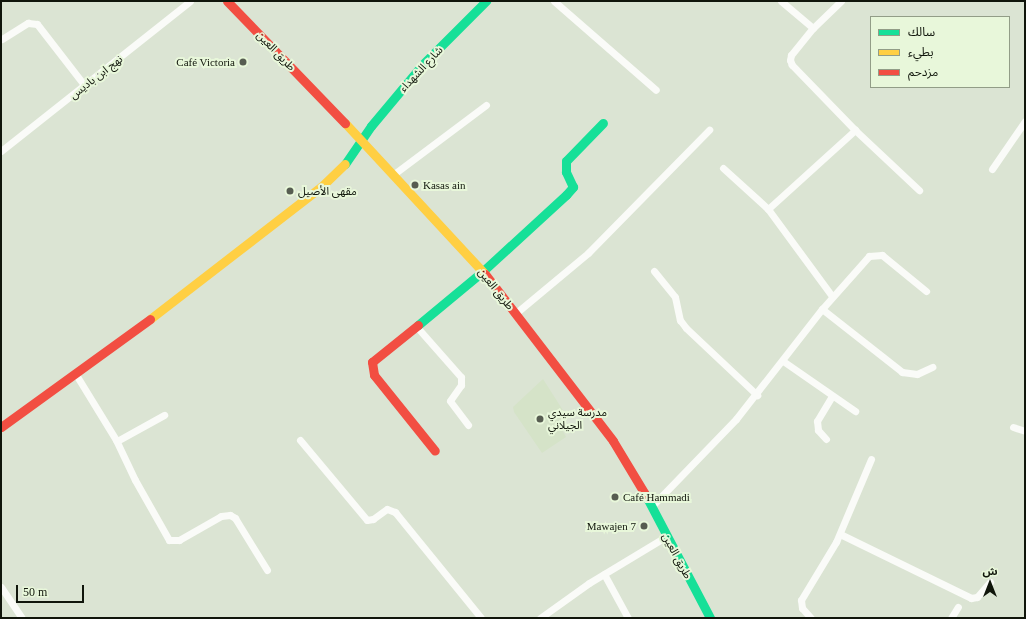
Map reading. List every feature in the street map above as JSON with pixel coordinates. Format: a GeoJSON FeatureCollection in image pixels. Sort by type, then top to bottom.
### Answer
{"type":"FeatureCollection","features":[{"type":"Feature","properties":{"kind":"street","name":"نهج ابن باديس"},"geometry":{"type":"LineString","coordinates":[[1,151],[85,86],[190,1]]}},
{"type":"Feature","properties":{"kind":"street","name":"طريق العين"},"geometry":{"type":"LineString","coordinates":[[227,1],[394,174],[483,272],[585,401],[652,506],[710,618]]}},
{"type":"Feature","properties":{"kind":"street","name":"شارع الشهداء"},"geometry":{"type":"LineString","coordinates":[[1,427],[308,199],[338,172],[363,142],[371,126],[422,65],[486,1]]}},
{"type":"Feature","properties":{"kind":"street"},"geometry":{"type":"LineString","coordinates":[[554,1],[656,90]]}},
{"type":"Feature","properties":{"kind":"street"},"geometry":{"type":"LineString","coordinates":[[781,1],[813,28]]}},
{"type":"Feature","properties":{"kind":"street"},"geometry":{"type":"LineString","coordinates":[[841,1],[813,28],[791,55],[792,65],[854,130],[919,190]]}},
{"type":"Feature","properties":{"kind":"street"},"geometry":{"type":"LineString","coordinates":[[2,39],[28,23],[37,24],[85,86]]}},
{"type":"Feature","properties":{"kind":"street"},"geometry":{"type":"LineString","coordinates":[[394,174],[486,106]]}},
{"type":"Feature","properties":{"kind":"street"},"geometry":{"type":"LineString","coordinates":[[992,169],[1025,121]]}},
{"type":"Feature","properties":{"kind":"street"},"geometry":{"type":"LineString","coordinates":[[435,451],[371,370],[372,362],[483,272],[566,195],[573,187],[566,172],[566,161],[603,124]]}},
{"type":"Feature","properties":{"kind":"street"},"geometry":{"type":"LineString","coordinates":[[516,313],[588,253],[708,130]]}},
{"type":"Feature","properties":{"kind":"street"},"geometry":{"type":"LineString","coordinates":[[768,209],[854,130]]}},
{"type":"Feature","properties":{"kind":"street"},"geometry":{"type":"LineString","coordinates":[[723,168],[768,209],[832,296]]}},
{"type":"Feature","properties":{"kind":"street"},"geometry":{"type":"LineString","coordinates":[[652,506],[730,426],[783,361],[832,296],[874,254],[882,255],[926,290]]}},
{"type":"Feature","properties":{"kind":"street"},"geometry":{"type":"LineString","coordinates":[[654,271],[675,297],[680,320],[686,328],[756,395]]}},
{"type":"Feature","properties":{"kind":"street"},"geometry":{"type":"LineString","coordinates":[[822,309],[902,372],[917,374],[932,367]]}},
{"type":"Feature","properties":{"kind":"street"},"geometry":{"type":"LineString","coordinates":[[416,326],[461,377],[461,384],[450,401],[468,425]]}},
{"type":"Feature","properties":{"kind":"street"},"geometry":{"type":"LineString","coordinates":[[783,361],[855,411]]}},
{"type":"Feature","properties":{"kind":"street"},"geometry":{"type":"LineString","coordinates":[[75,373],[117,442],[135,480],[169,540],[179,540],[221,516],[230,515],[235,518],[267,570]]}},
{"type":"Feature","properties":{"kind":"street"},"geometry":{"type":"LineString","coordinates":[[826,439],[818,430],[817,421],[832,396]]}},
{"type":"Feature","properties":{"kind":"street"},"geometry":{"type":"LineString","coordinates":[[117,442],[164,415]]}},
{"type":"Feature","properties":{"kind":"street"},"geometry":{"type":"LineString","coordinates":[[1013,427],[1025,431]]}},
{"type":"Feature","properties":{"kind":"street"},"geometry":{"type":"LineString","coordinates":[[300,440],[367,520],[373,519],[387,509],[395,512],[481,618]]}},
{"type":"Feature","properties":{"kind":"street"},"geometry":{"type":"LineString","coordinates":[[811,618],[802,608],[801,600],[840,534],[871,459]]}},
{"type":"Feature","properties":{"kind":"street"},"geometry":{"type":"LineString","coordinates":[[840,534],[967,597],[977,597],[990,582]]}},
{"type":"Feature","properties":{"kind":"street"},"geometry":{"type":"LineString","coordinates":[[540,618],[604,574],[667,536]]}},
{"type":"Feature","properties":{"kind":"street"},"geometry":{"type":"LineString","coordinates":[[604,574],[628,618]]}},
{"type":"Feature","properties":{"kind":"street"},"geometry":{"type":"LineString","coordinates":[[1,587],[22,618]]}},
{"type":"Feature","properties":{"kind":"street"},"geometry":{"type":"LineString","coordinates":[[951,618],[958,607]]}},
{"type":"Feature","properties":{"kind":"shaded area","name":"مدرسة سيدي الجيلاني"},"geometry":{"type":"Polygon","coordinates":[[[543,379],[566,415],[558,422],[566,437],[542,453],[514,412],[513,407],[543,379]]]}},
{"type":"Feature","properties":{"kind":"traffic: fast"},"geometry":{"type":"LineString","coordinates":[[345,164],[371,126],[422,65],[486,1]]}},
{"type":"Feature","properties":{"kind":"traffic: fast"},"geometry":{"type":"LineString","coordinates":[[418,325],[483,271],[566,195],[573,187],[566,172],[566,161],[603,123]]}},
{"type":"Feature","properties":{"kind":"traffic: fast"},"geometry":{"type":"LineString","coordinates":[[645,494],[710,618]]}},
{"type":"Feature","properties":{"kind":"traffic: slow"},"geometry":{"type":"LineString","coordinates":[[345,123],[485,274]]}},
{"type":"Feature","properties":{"kind":"traffic: slow"},"geometry":{"type":"LineString","coordinates":[[150,319],[321,187],[345,164]]}},
{"type":"Feature","properties":{"kind":"traffic: jam"},"geometry":{"type":"LineString","coordinates":[[227,1],[345,123]]}},
{"type":"Feature","properties":{"kind":"traffic: jam"},"geometry":{"type":"LineString","coordinates":[[485,274],[613,441],[645,494]]}},
{"type":"Feature","properties":{"kind":"traffic: jam"},"geometry":{"type":"LineString","coordinates":[[1,427],[150,319]]}},
{"type":"Feature","properties":{"kind":"traffic: jam"},"geometry":{"type":"LineString","coordinates":[[418,325],[372,362],[374,375],[435,451]]}},
{"type":"Feature","properties":{"kind":"place","name":"Café Victoria"},"geometry":{"type":"Point","coordinates":[243,62]}},
{"type":"Feature","properties":{"kind":"place","name":"Kasas ain"},"geometry":{"type":"Point","coordinates":[415,185]}},
{"type":"Feature","properties":{"kind":"place","name":"مقهى الأصيل"},"geometry":{"type":"Point","coordinates":[290,191]}},
{"type":"Feature","properties":{"kind":"place","name":"مدرسة سيدي الجيلاني"},"geometry":{"type":"Point","coordinates":[540,419]}},
{"type":"Feature","properties":{"kind":"place","name":"Café Hammadi"},"geometry":{"type":"Point","coordinates":[615,497]}},
{"type":"Feature","properties":{"kind":"place","name":"Mawajen 7"},"geometry":{"type":"Point","coordinates":[644,526]}}]}
